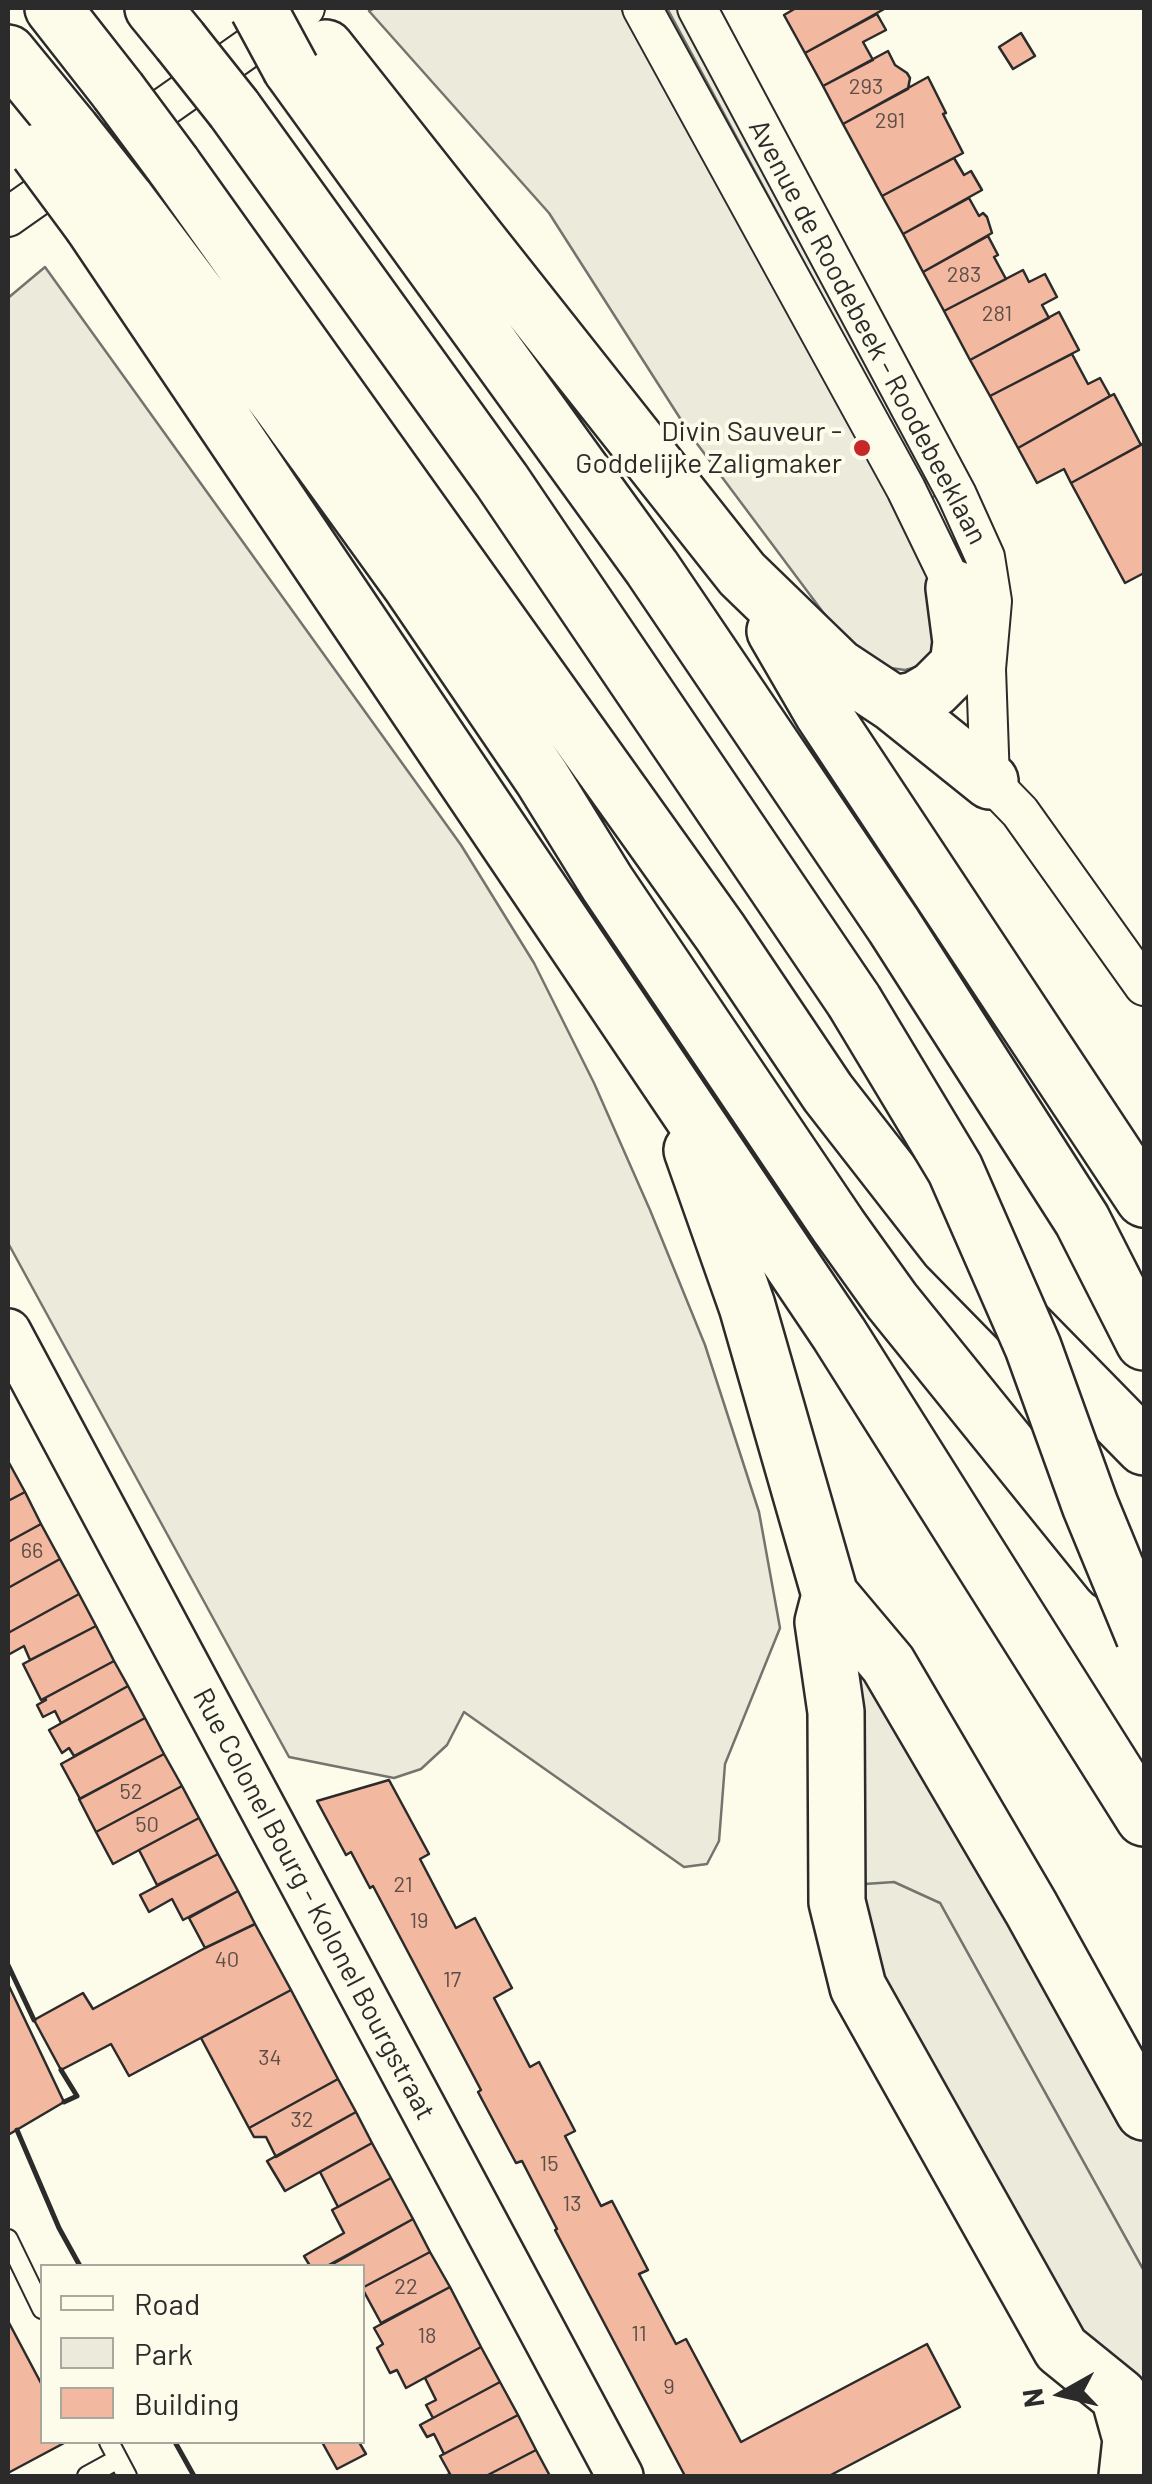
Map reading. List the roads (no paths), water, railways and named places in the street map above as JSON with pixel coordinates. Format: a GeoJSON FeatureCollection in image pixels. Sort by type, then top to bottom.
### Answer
{"type":"FeatureCollection","features":[{"type":"Feature","properties":{"kind":"highway"},"geometry":{"type":"LineString","coordinates":[[52,8],[173,165],[708,916],[828,1094],[948,1247],[1144,1447]]}},
{"type":"Feature","properties":{"kind":"highway"},"geometry":{"type":"LineString","coordinates":[[258,8],[307,41],[652,568],[894,926],[1082,1220],[1144,1342]]}},
{"type":"Feature","properties":{"kind":"highway"},"geometry":{"type":"LineString","coordinates":[[282,8],[742,574],[838,667],[894,704],[990,781]]}},
{"type":"Feature","properties":{"kind":"highway"},"geometry":{"type":"LineString","coordinates":[[166,24],[234,109],[502,480],[854,1001],[954,1169],[1033,1347],[1090,1505],[1144,1636]]}},
{"type":"Feature","properties":{"kind":"highway"},"geometry":{"type":"LineString","coordinates":[[8,53],[55,142]]}},
{"type":"Feature","properties":{"kind":"highway"},"geometry":{"type":"LineString","coordinates":[[8,94],[55,142],[109,212],[282,406],[412,587],[542,778],[618,900],[892,1302],[1144,1613]]}},
{"type":"Feature","properties":{"kind":"highway"},"geometry":{"type":"LineString","coordinates":[[109,212],[667,1076],[849,1350],[1144,1818]]}},
{"type":"Feature","properties":{"kind":"highway"},"geometry":{"type":"LineString","coordinates":[[742,574],[822,712],[1144,1199]]}},
{"type":"Feature","properties":{"kind":"highway"},"geometry":{"type":"LineString","coordinates":[[894,704],[915,700],[934,689],[958,665],[962,642],[954,588]]}},
{"type":"Feature","properties":{"kind":"highway"},"geometry":{"type":"LineString","coordinates":[[667,1076],[747,1306],[830,1595],[888,1664],[1031,1908],[1144,2112]]}},
{"type":"Feature","properties":{"kind":"highway"},"geometry":{"type":"LineString","coordinates":[[830,1595],[823,1622],[836,1712],[837,1902],[858,1987],[1061,2348],[1119,2396],[1131,2440],[1128,2476]]}},
{"type":"Feature","properties":{"kind":"street","name":"Avenue de Roodebeek - Roodebeeklaan"},"geometry":{"type":"LineString","coordinates":[[642,8],[906,488],[954,588],[986,668]]}},
{"type":"Feature","properties":{"kind":"street","name":"Avenue de Roodebeek - Roodebeeklaan"},"geometry":{"type":"LineString","coordinates":[[697,8],[970,518],[985,557],[992,601],[986,668],[990,781]]}},
{"type":"Feature","properties":{"kind":"street"},"geometry":{"type":"LineString","coordinates":[[8,217],[307,41]]}},
{"type":"Feature","properties":{"kind":"street"},"geometry":{"type":"LineString","coordinates":[[990,781],[1020,812],[1144,986]]}},
{"type":"Feature","properties":{"kind":"street","name":"Rue Colonel Bourg - Kolonel Bourgstraat"},"geometry":{"type":"LineString","coordinates":[[8,1332],[620,2476]]}},
{"type":"Feature","properties":{"kind":"lane"},"geometry":{"type":"LineString","coordinates":[[8,2239],[40,2305]]}},
{"type":"Feature","properties":{"kind":"lane"},"geometry":{"type":"LineString","coordinates":[[88,2476],[122,2468],[110,2444]]}},
{"type":"Feature","properties":{"kind":"place","name":"Divin Sauveur - Goddelijke Zaligmaker"},"geometry":{"type":"Point","coordinates":[862,448]}}]}
